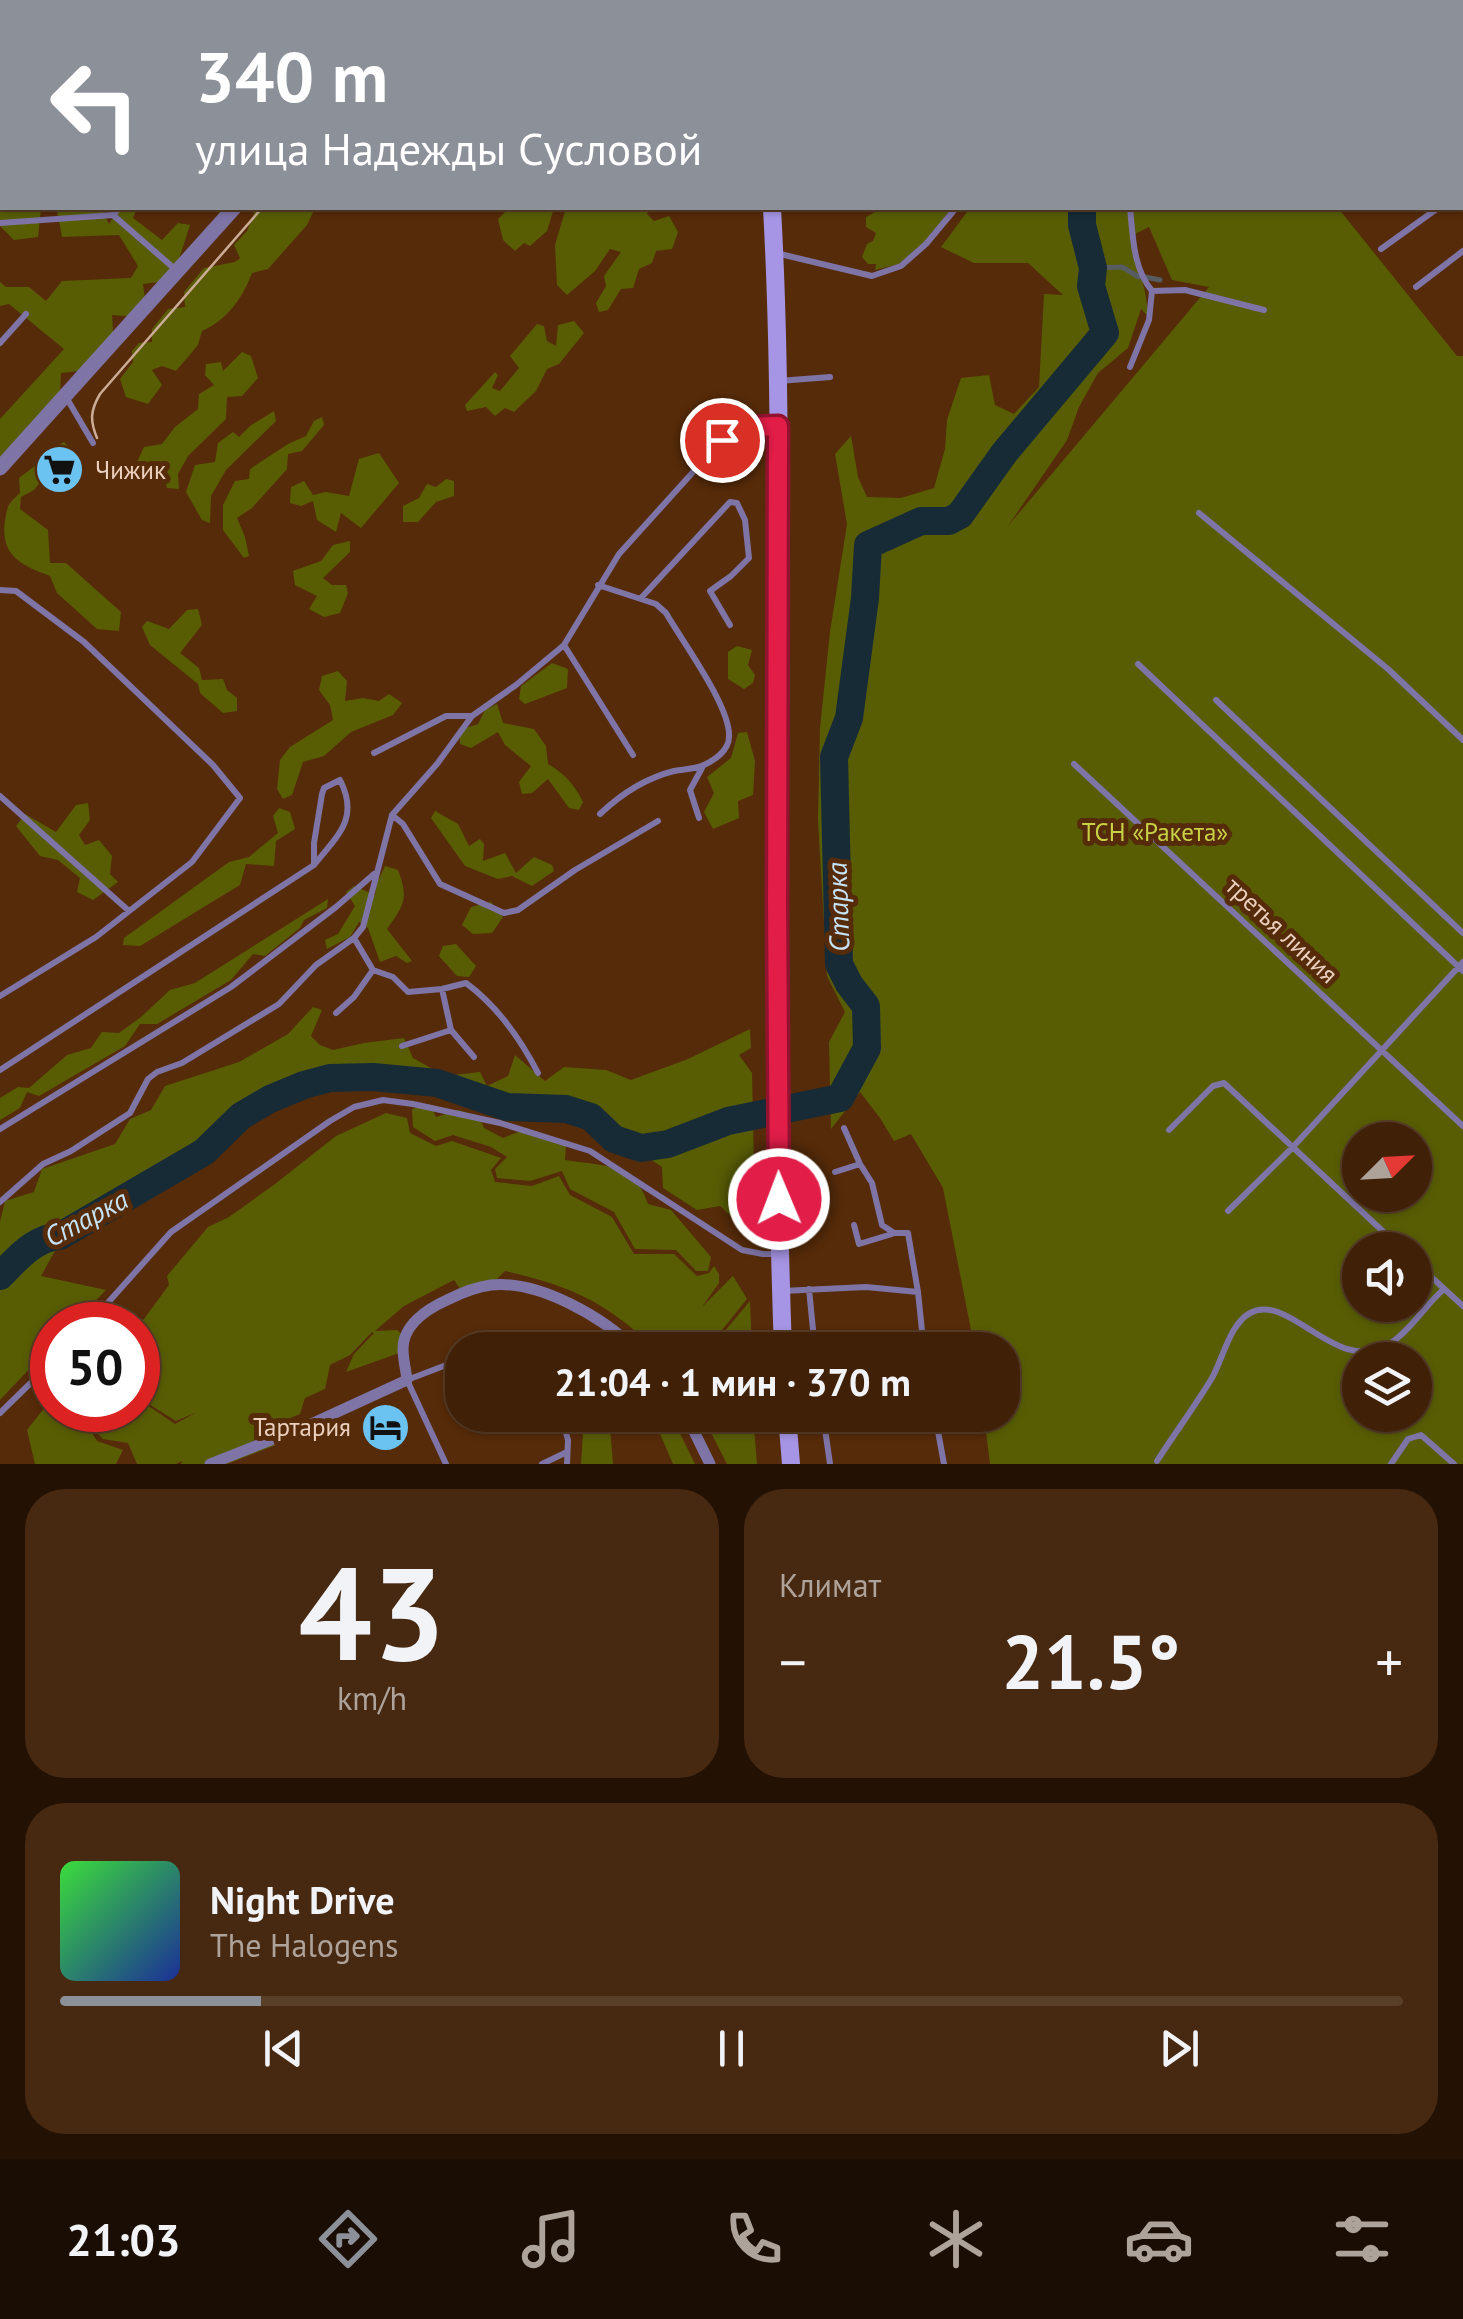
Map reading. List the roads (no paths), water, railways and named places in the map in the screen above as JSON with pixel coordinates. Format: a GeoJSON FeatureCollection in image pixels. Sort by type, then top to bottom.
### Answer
{"type":"FeatureCollection","features":[{"type":"Feature","properties":{"kind":"main road"},"geometry":{"type":"LineString","coordinates":[[772,210],[778,381],[778,1172],[782,1332]]}},
{"type":"Feature","properties":{"kind":"main road"},"geometry":{"type":"LineString","coordinates":[[788,1432],[791,1464]]}},
{"type":"Feature","properties":{"kind":"street"},"geometry":{"type":"LineString","coordinates":[[0,468],[232,210]]}},
{"type":"Feature","properties":{"kind":"street"},"geometry":{"type":"LineString","coordinates":[[210,1464],[408,1380],[402,1346],[409,1329],[434,1306],[470,1290],[493,1285],[532,1290],[575,1306],[611,1332]]}},
{"type":"Feature","properties":{"kind":"street"},"geometry":{"type":"LineString","coordinates":[[694,1432],[710,1464]]}},
{"type":"Feature","properties":{"kind":"lane"},"geometry":{"type":"LineString","coordinates":[[50,210],[50,220]]}},
{"type":"Feature","properties":{"kind":"lane"},"geometry":{"type":"LineString","coordinates":[[0,223],[113,215],[117,210]]}},
{"type":"Feature","properties":{"kind":"lane"},"geometry":{"type":"LineString","coordinates":[[775,253],[872,276],[901,266],[954,210]]}},
{"type":"Feature","properties":{"kind":"lane"},"geometry":{"type":"LineString","coordinates":[[1130,210],[1137,263],[1152,292],[1149,320],[1130,367]]}},
{"type":"Feature","properties":{"kind":"lane"},"geometry":{"type":"LineString","coordinates":[[1381,249],[1435,210]]}},
{"type":"Feature","properties":{"kind":"lane"},"geometry":{"type":"LineString","coordinates":[[113,215],[178,271]]}},
{"type":"Feature","properties":{"kind":"lane"},"geometry":{"type":"LineString","coordinates":[[1416,287],[1463,251]]}},
{"type":"Feature","properties":{"kind":"lane"},"geometry":{"type":"LineString","coordinates":[[1152,292],[1185,290],[1264,310]]}},
{"type":"Feature","properties":{"kind":"lane"},"geometry":{"type":"LineString","coordinates":[[0,344],[26,314]]}},
{"type":"Feature","properties":{"kind":"lane"},"geometry":{"type":"LineString","coordinates":[[778,381],[830,377]]}},
{"type":"Feature","properties":{"kind":"lane"},"geometry":{"type":"LineString","coordinates":[[65,396],[93,443]]}},
{"type":"Feature","properties":{"kind":"lane"},"geometry":{"type":"LineString","coordinates":[[0,1202],[43,1164],[130,1113],[148,1079],[157,1072],[182,1063],[279,1004],[316,965],[354,938],[363,927],[392,815],[472,716],[564,645],[619,554],[722,440],[744,427],[778,426]]}},
{"type":"Feature","properties":{"kind":"lane"},"geometry":{"type":"LineString","coordinates":[[642,598],[730,502],[737,503],[745,520],[749,558],[710,590],[730,625]]}},
{"type":"Feature","properties":{"kind":"lane"},"geometry":{"type":"LineString","coordinates":[[1199,513],[1388,670],[1463,740]]}},
{"type":"Feature","properties":{"kind":"lane"},"geometry":{"type":"LineString","coordinates":[[598,585],[642,598],[666,613],[722,708],[729,742],[724,751],[702,766],[660,775],[620,796],[600,814]]}},
{"type":"Feature","properties":{"kind":"lane"},"geometry":{"type":"LineString","coordinates":[[0,590],[16,591],[84,642],[213,766],[240,798],[192,862],[96,937],[0,996]]}},
{"type":"Feature","properties":{"kind":"lane"},"geometry":{"type":"LineString","coordinates":[[564,645],[633,755]]}},
{"type":"Feature","properties":{"kind":"lane"},"geometry":{"type":"LineString","coordinates":[[1138,664],[1461,967],[1228,1211]]}},
{"type":"Feature","properties":{"kind":"lane"},"geometry":{"type":"LineString","coordinates":[[1216,700],[1463,933]]}},
{"type":"Feature","properties":{"kind":"lane"},"geometry":{"type":"LineString","coordinates":[[374,753],[446,716],[472,716]]}},
{"type":"Feature","properties":{"kind":"lane","name":"третья линия"},"geometry":{"type":"LineString","coordinates":[[1074,764],[1463,1126]]}},
{"type":"Feature","properties":{"kind":"lane"},"geometry":{"type":"LineString","coordinates":[[700,818],[690,790],[702,766]]}},
{"type":"Feature","properties":{"kind":"lane"},"geometry":{"type":"LineString","coordinates":[[0,1070],[314,865],[346,822],[348,802],[340,780],[324,788],[322,794],[314,865]]}},
{"type":"Feature","properties":{"kind":"lane"},"geometry":{"type":"LineString","coordinates":[[0,796],[129,912]]}},
{"type":"Feature","properties":{"kind":"lane"},"geometry":{"type":"LineString","coordinates":[[392,815],[403,824],[440,884],[504,912],[518,910],[658,821]]}},
{"type":"Feature","properties":{"kind":"lane"},"geometry":{"type":"LineString","coordinates":[[0,1128],[231,987],[376,872]]}},
{"type":"Feature","properties":{"kind":"lane"},"geometry":{"type":"LineString","coordinates":[[354,938],[373,970],[393,977],[408,992],[466,983],[484,996],[522,1042],[538,1073]]}},
{"type":"Feature","properties":{"kind":"lane"},"geometry":{"type":"LineString","coordinates":[[336,1013],[354,997],[373,970]]}},
{"type":"Feature","properties":{"kind":"lane"},"geometry":{"type":"LineString","coordinates":[[442,989],[451,1030],[474,1056]]}},
{"type":"Feature","properties":{"kind":"lane"},"geometry":{"type":"LineString","coordinates":[[402,1046],[451,1030]]}},
{"type":"Feature","properties":{"kind":"lane"},"geometry":{"type":"LineString","coordinates":[[1169,1130],[1213,1086],[1224,1082],[1383,1232]]}},
{"type":"Feature","properties":{"kind":"lane"},"geometry":{"type":"LineString","coordinates":[[109,1302],[171,1232],[330,1121],[354,1107],[383,1100],[500,1123],[590,1150],[742,1250],[780,1254]]}},
{"type":"Feature","properties":{"kind":"lane"},"geometry":{"type":"LineString","coordinates":[[844,1128],[872,1183],[882,1224],[894,1234]]}},
{"type":"Feature","properties":{"kind":"lane"},"geometry":{"type":"LineString","coordinates":[[835,1172],[860,1164]]}},
{"type":"Feature","properties":{"kind":"lane"},"geometry":{"type":"LineString","coordinates":[[854,1225],[858,1244],[908,1233],[922,1332]]}},
{"type":"Feature","properties":{"kind":"lane"},"geometry":{"type":"LineString","coordinates":[[1432,1278],[1463,1306]]}},
{"type":"Feature","properties":{"kind":"lane"},"geometry":{"type":"LineString","coordinates":[[781,1291],[866,1287],[918,1292]]}},
{"type":"Feature","properties":{"kind":"lane"},"geometry":{"type":"LineString","coordinates":[[808,1289],[812,1332]]}},
{"type":"Feature","properties":{"kind":"lane"},"geometry":{"type":"LineString","coordinates":[[1157,1461],[1212,1376],[1238,1324],[1248,1314],[1262,1308],[1278,1311],[1341,1348],[1361,1352],[1390,1344],[1444,1289]]}},
{"type":"Feature","properties":{"kind":"lane"},"geometry":{"type":"LineString","coordinates":[[445,1366],[408,1380],[446,1464]]}},
{"type":"Feature","properties":{"kind":"lane"},"geometry":{"type":"LineString","coordinates":[[0,1413],[30,1384]]}},
{"type":"Feature","properties":{"kind":"lane"},"geometry":{"type":"LineString","coordinates":[[566,1432],[567,1464]]}},
{"type":"Feature","properties":{"kind":"lane"},"geometry":{"type":"LineString","coordinates":[[825,1432],[830,1464]]}},
{"type":"Feature","properties":{"kind":"lane"},"geometry":{"type":"LineString","coordinates":[[938,1432],[944,1464]]}},
{"type":"Feature","properties":{"kind":"lane"},"geometry":{"type":"LineString","coordinates":[[1391,1464],[1408,1439],[1422,1435],[1454,1464]]}},
{"type":"Feature","properties":{"kind":"lane"},"geometry":{"type":"LineString","coordinates":[[542,1464],[568,1452]]}},
{"type":"Feature","properties":{"kind":"waterway","name":"Старка"},"geometry":{"type":"LineString","coordinates":[[0,1276],[34,1245],[60,1236],[204,1152],[241,1116],[270,1099],[330,1078],[373,1077],[437,1083],[507,1107],[566,1109],[591,1117],[614,1139],[641,1148],[668,1144],[728,1121],[840,1098],[867,1048],[866,1006],[839,964],[834,757],[849,718],[868,545],[921,521],[949,521],[960,515],[1005,452],[1105,333],[1091,286],[1093,268],[1082,210]]}},
{"type":"Feature","properties":{"kind":"waterway"},"geometry":{"type":"LineString","coordinates":[[1093,268],[1122,267],[1139,277]]}},
{"type":"Feature","properties":{"kind":"waterway"},"geometry":{"type":"LineString","coordinates":[[1145,277],[1160,280]]}},
{"type":"Feature","properties":{"kind":"tram line"},"geometry":{"type":"LineString","coordinates":[[97,438],[92,416],[100,394],[260,210]]}},
{"type":"Feature","properties":{"kind":"place","name":"Чижик"},"geometry":{"type":"Point","coordinates":[60,470]}},
{"type":"Feature","properties":{"kind":"place","name":"Тартария"},"geometry":{"type":"Point","coordinates":[386,1427]}},
{"type":"Feature","properties":{"kind":"park label","name":"ТСН «Ракета»"},"geometry":{"type":"Point","coordinates":[1155,832]}}]}
